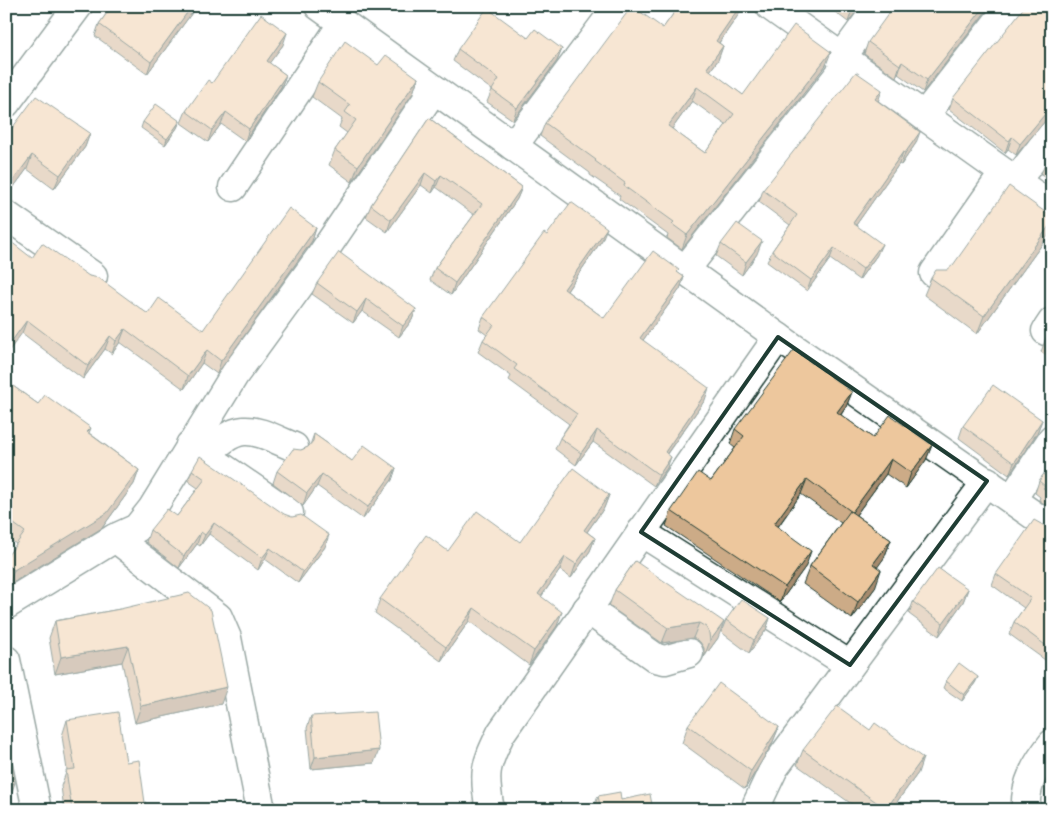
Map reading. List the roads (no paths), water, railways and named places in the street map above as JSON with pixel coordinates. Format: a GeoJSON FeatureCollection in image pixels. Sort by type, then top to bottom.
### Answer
{"type":"FeatureCollection","features":[{"type":"Feature","properties":{"kind":"street"},"geometry":{"type":"LineString","coordinates":[[6,103],[78,6]]}},
{"type":"Feature","properties":{"kind":"street"},"geometry":{"type":"LineString","coordinates":[[320,6],[778,338],[987,481],[1052,528]]}},
{"type":"Feature","properties":{"kind":"street"},"geometry":{"type":"LineString","coordinates":[[514,146],[618,6]]}},
{"type":"Feature","properties":{"kind":"street"},"geometry":{"type":"LineString","coordinates":[[770,6],[1052,206]]}},
{"type":"Feature","properties":{"kind":"street"},"geometry":{"type":"LineString","coordinates":[[685,270],[845,60],[879,6]]}},
{"type":"Feature","properties":{"kind":"street"},"geometry":{"type":"LineString","coordinates":[[924,116],[1010,6]]}},
{"type":"Feature","properties":{"kind":"street"},"geometry":{"type":"LineString","coordinates":[[233,187],[343,24]]}},
{"type":"Feature","properties":{"kind":"street"},"geometry":{"type":"LineString","coordinates":[[6,605],[115,538],[137,528],[152,510],[197,450],[235,374],[318,260],[434,89]]}},
{"type":"Feature","properties":{"kind":"street"},"geometry":{"type":"LineString","coordinates":[[934,273],[1010,177],[1052,134]]}},
{"type":"Feature","properties":{"kind":"street"},"geometry":{"type":"LineString","coordinates":[[6,216],[93,276]]}},
{"type":"Feature","properties":{"kind":"street"},"geometry":{"type":"LineString","coordinates":[[490,810],[486,788],[486,763],[500,733],[778,338]]}},
{"type":"Feature","properties":{"kind":"street"},"geometry":{"type":"LineString","coordinates":[[197,450],[237,432],[256,431],[294,447]]}},
{"type":"Feature","properties":{"kind":"street"},"geometry":{"type":"LineString","coordinates":[[1012,500],[1052,438]]}},
{"type":"Feature","properties":{"kind":"street"},"geometry":{"type":"LineString","coordinates":[[197,450],[289,513]]}},
{"type":"Feature","properties":{"kind":"street"},"geometry":{"type":"LineString","coordinates":[[758,810],[757,804],[774,768],[815,726],[850,665],[987,481]]}},
{"type":"Feature","properties":{"kind":"street"},"geometry":{"type":"LineString","coordinates":[[641,532],[850,665]]}},
{"type":"Feature","properties":{"kind":"street"},"geometry":{"type":"LineString","coordinates":[[115,538],[218,617],[227,638],[261,810]]}},
{"type":"Feature","properties":{"kind":"street"},"geometry":{"type":"LineString","coordinates":[[587,609],[656,658],[665,660],[689,654]]}},
{"type":"Feature","properties":{"kind":"street"},"geometry":{"type":"LineString","coordinates":[[6,660],[37,810]]}},
{"type":"Feature","properties":{"kind":"street"},"geometry":{"type":"LineString","coordinates":[[1026,810],[1025,798],[1036,765],[1052,744]]}}]}
